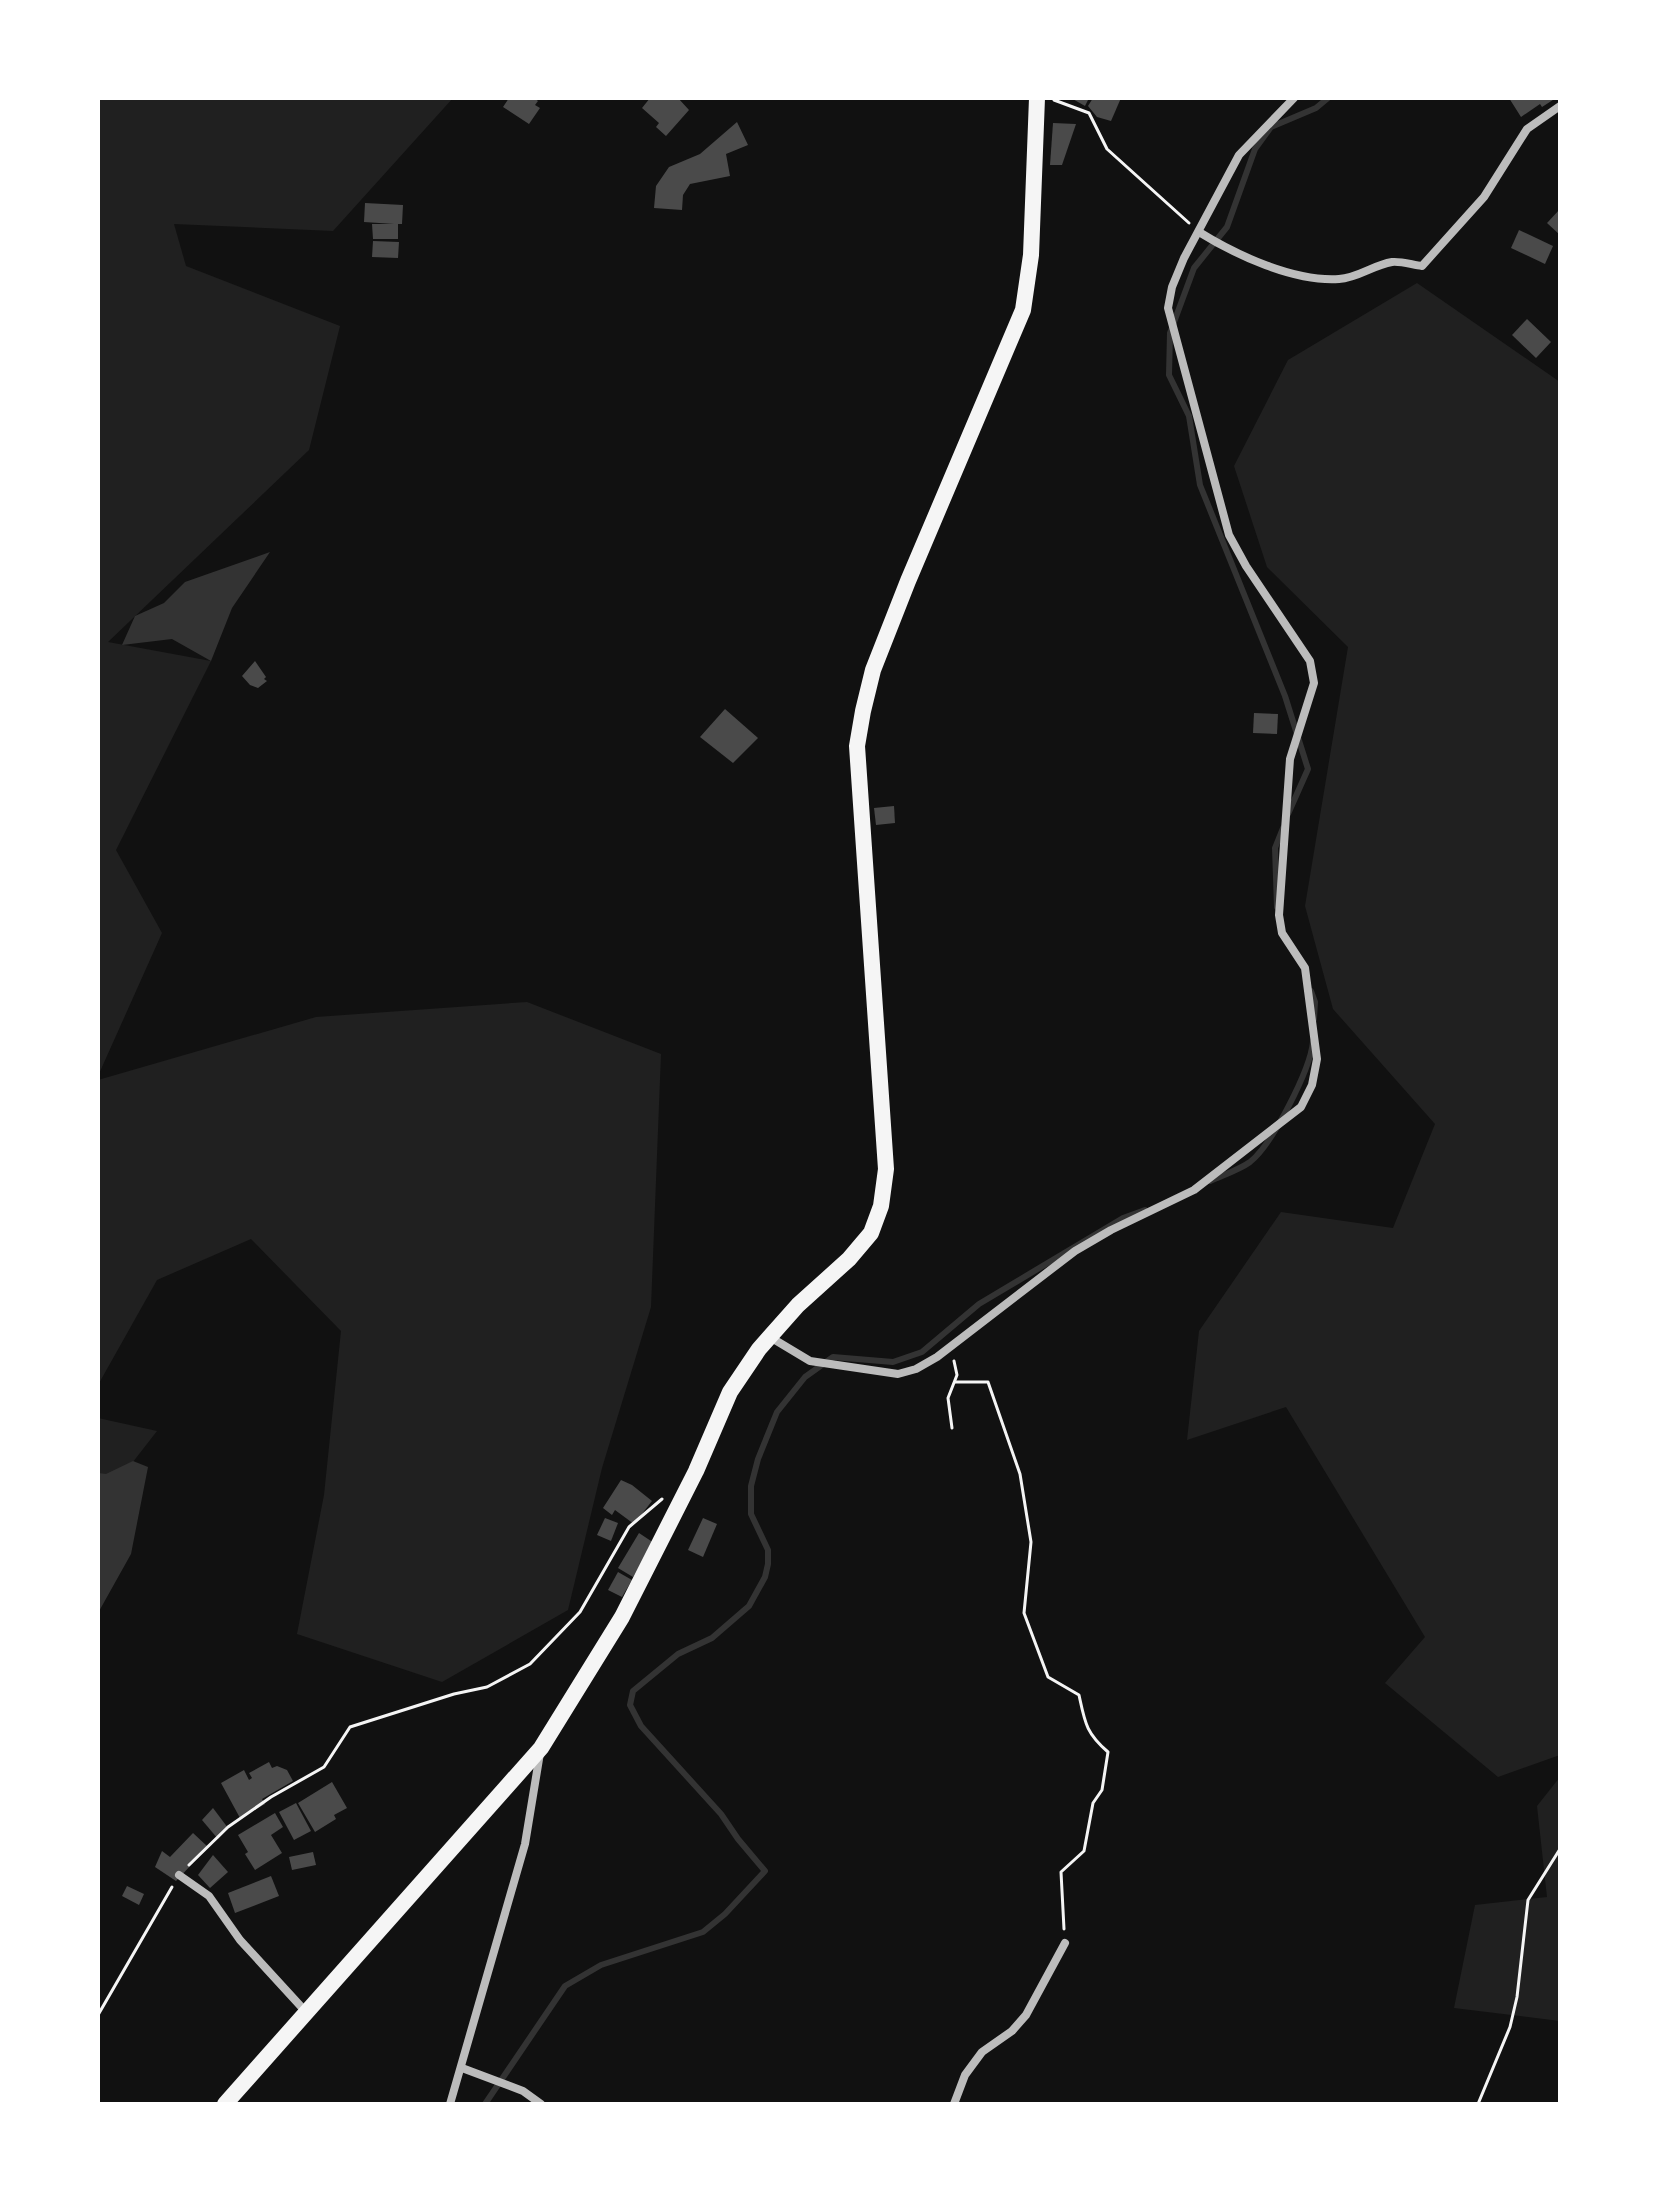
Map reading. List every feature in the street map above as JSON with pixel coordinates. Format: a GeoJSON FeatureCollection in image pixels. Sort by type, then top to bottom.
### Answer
{"type":"FeatureCollection","features":[{"type":"Feature","properties":{"kind":"main road"},"geometry":{"type":"LineString","coordinates":[[225,2104],[541,1748],[622,1617],[686,1490],[730,1392],[798,1305],[849,1259],[871,1233],[881,1206],[886,1169],[857,746],[873,670],[1023,310],[1031,255],[1037,98]]}},
{"type":"Feature","properties":{"kind":"street"},"geometry":{"type":"LineString","coordinates":[[770,1337],[810,1361],[898,1374],[916,1369],[1075,1251],[1194,1190],[1301,1107],[1312,1085],[1317,1059],[1305,968],[1282,933],[1279,915],[1290,759],[1314,683],[1310,661],[1246,566],[1229,535],[1168,308],[1172,287],[1184,258],[1239,155],[1294,98]]}},
{"type":"Feature","properties":{"kind":"street"},"geometry":{"type":"LineString","coordinates":[[1199,232],[1227,250],[1296,274],[1336,279],[1357,277],[1392,262],[1422,266],[1484,197],[1527,129],[1560,106]]}},
{"type":"Feature","properties":{"kind":"street"},"geometry":{"type":"LineString","coordinates":[[450,2104],[525,1844],[541,1748]]}},
{"type":"Feature","properties":{"kind":"street"},"geometry":{"type":"LineString","coordinates":[[179,1875],[209,1896],[240,1940],[306,2012]]}},
{"type":"Feature","properties":{"kind":"street"},"geometry":{"type":"LineString","coordinates":[[954,2104],[965,2075],[982,2052],[1012,2031],[1026,2015],[1065,1943]]}},
{"type":"Feature","properties":{"kind":"street"},"geometry":{"type":"LineString","coordinates":[[462,2068],[523,2091],[541,2104]]}},
{"type":"Feature","properties":{"kind":"path"},"geometry":{"type":"LineString","coordinates":[[1046,98],[1089,113],[1107,149],[1199,232]]}},
{"type":"Feature","properties":{"kind":"path"},"geometry":{"type":"LineString","coordinates":[[951,1346],[957,1375],[948,1398],[952,1428]]}},
{"type":"Feature","properties":{"kind":"path"},"geometry":{"type":"LineString","coordinates":[[955,1382],[988,1382],[1020,1474],[1031,1542],[1024,1613],[1048,1677],[1079,1695],[1087,1729],[1108,1752],[1102,1790],[1093,1803],[1084,1851],[1061,1872],[1065,1943]]}},
{"type":"Feature","properties":{"kind":"path"},"geometry":{"type":"LineString","coordinates":[[98,2015],[179,1875],[228,1827],[271,1797],[324,1767],[350,1727],[454,1694],[487,1687],[530,1664],[580,1612],[629,1527],[665,1496],[686,1490]]}},
{"type":"Feature","properties":{"kind":"path"},"geometry":{"type":"LineString","coordinates":[[1478,2104],[1510,2027],[1517,1997],[1528,1900],[1560,1849]]}},
{"type":"Feature","properties":{"kind":"shaded area"},"geometry":{"type":"Polygon","coordinates":[[[98,98],[453,98],[333,231],[174,224],[186,266],[340,326],[309,450],[108,642],[211,661],[116,850],[162,933],[98,1076],[98,98]]]}},
{"type":"Feature","properties":{"kind":"shaded area"},"geometry":{"type":"Polygon","coordinates":[[[1417,283],[1560,382],[1560,1755],[1498,1777],[1385,1683],[1425,1637],[1286,1407],[1187,1440],[1199,1331],[1281,1212],[1393,1228],[1435,1124],[1333,1009],[1305,906],[1348,647],[1267,567],[1234,466],[1288,360],[1417,283]]]}},
{"type":"Feature","properties":{"kind":"shaded area"},"geometry":{"type":"Polygon","coordinates":[[[270,552],[232,608],[211,661],[172,639],[122,645],[135,616],[164,603],[185,582],[270,552]]]}},
{"type":"Feature","properties":{"kind":"shaded area"},"geometry":{"type":"Polygon","coordinates":[[[527,1002],[661,1054],[651,1307],[602,1468],[568,1610],[442,1682],[297,1634],[324,1495],[341,1331],[251,1239],[157,1280],[98,1385],[98,1080],[316,1017],[527,1002]]]}},
{"type":"Feature","properties":{"kind":"shaded area"},"geometry":{"type":"Polygon","coordinates":[[[98,1418],[157,1431],[115,1485],[98,1481],[98,1418]]]}},
{"type":"Feature","properties":{"kind":"shaded area"},"geometry":{"type":"Polygon","coordinates":[[[133,1461],[148,1467],[131,1554],[98,1613],[98,1473],[106,1474],[133,1461]]]}},
{"type":"Feature","properties":{"kind":"shaded area"},"geometry":{"type":"Polygon","coordinates":[[[1560,1777],[1560,2021],[1454,2008],[1475,1905],[1547,1897],[1537,1806],[1560,1777]]]}},
{"type":"Feature","properties":{"kind":"building"},"geometry":{"type":"Polygon","coordinates":[[[509,98],[534,98],[538,101],[535,105],[540,108],[529,124],[503,107],[509,98]]]}},
{"type":"Feature","properties":{"kind":"building"},"geometry":{"type":"Polygon","coordinates":[[[650,98],[678,98],[689,110],[666,136],[656,127],[659,123],[642,108],[650,98]]]}},
{"type":"Feature","properties":{"kind":"building"},"geometry":{"type":"Polygon","coordinates":[[[1071,98],[1089,98],[1085,106],[1071,98]]]}},
{"type":"Feature","properties":{"kind":"building"},"geometry":{"type":"Polygon","coordinates":[[[1093,98],[1121,98],[1111,121],[1097,117],[1088,106],[1093,98]]]}},
{"type":"Feature","properties":{"kind":"building"},"geometry":{"type":"Polygon","coordinates":[[[1509,98],[1556,98],[1521,117],[1509,98]]]}},
{"type":"Feature","properties":{"kind":"building"},"geometry":{"type":"Polygon","coordinates":[[[737,122],[748,145],[726,154],[730,176],[690,184],[683,195],[682,210],[654,208],[656,186],[669,167],[700,154],[737,122]]]}},
{"type":"Feature","properties":{"kind":"building"},"geometry":{"type":"Polygon","coordinates":[[[1053,123],[1076,124],[1062,165],[1050,165],[1053,123]]]}},
{"type":"Feature","properties":{"kind":"building"},"geometry":{"type":"Polygon","coordinates":[[[365,203],[403,205],[398,239],[373,239],[372,224],[394,224],[364,222],[365,203]]]}},
{"type":"Feature","properties":{"kind":"building"},"geometry":{"type":"Polygon","coordinates":[[[1560,209],[1560,235],[1547,223],[1560,209]]]}},
{"type":"Feature","properties":{"kind":"building"},"geometry":{"type":"Polygon","coordinates":[[[1519,230],[1553,246],[1545,264],[1511,248],[1519,230]]]}},
{"type":"Feature","properties":{"kind":"building"},"geometry":{"type":"Polygon","coordinates":[[[373,241],[399,242],[398,258],[372,257],[373,241]]]}},
{"type":"Feature","properties":{"kind":"building"},"geometry":{"type":"Polygon","coordinates":[[[1527,319],[1551,342],[1536,358],[1512,335],[1527,319]]]}},
{"type":"Feature","properties":{"kind":"building"},"geometry":{"type":"Polygon","coordinates":[[[255,661],[267,681],[258,688],[242,676],[255,661]]]}},
{"type":"Feature","properties":{"kind":"building"},"geometry":{"type":"Polygon","coordinates":[[[725,709],[758,738],[733,763],[700,737],[725,709]]]}},
{"type":"Feature","properties":{"kind":"building"},"geometry":{"type":"Polygon","coordinates":[[[1254,713],[1278,714],[1277,734],[1253,733],[1254,713]]]}},
{"type":"Feature","properties":{"kind":"building"},"geometry":{"type":"Polygon","coordinates":[[[894,806],[895,823],[876,825],[874,808],[894,806]]]}},
{"type":"Feature","properties":{"kind":"building"},"geometry":{"type":"Polygon","coordinates":[[[621,1480],[652,1501],[634,1524],[615,1510],[612,1515],[603,1508],[621,1480]]]}},
{"type":"Feature","properties":{"kind":"building"},"geometry":{"type":"Polygon","coordinates":[[[605,1518],[618,1523],[611,1541],[597,1535],[605,1518]]]}},
{"type":"Feature","properties":{"kind":"building"},"geometry":{"type":"Polygon","coordinates":[[[703,1518],[717,1524],[703,1557],[688,1550],[703,1518]]]}},
{"type":"Feature","properties":{"kind":"building"},"geometry":{"type":"Polygon","coordinates":[[[639,1533],[654,1543],[633,1577],[618,1568],[639,1533]]]}},
{"type":"Feature","properties":{"kind":"building"},"geometry":{"type":"Polygon","coordinates":[[[618,1572],[632,1580],[622,1597],[608,1590],[618,1572]]]}},
{"type":"Feature","properties":{"kind":"building"},"geometry":{"type":"Polygon","coordinates":[[[269,1762],[272,1768],[277,1766],[287,1770],[293,1781],[262,1799],[265,1804],[240,1818],[221,1783],[244,1770],[249,1780],[252,1778],[249,1773],[269,1762]]]}},
{"type":"Feature","properties":{"kind":"building"},"geometry":{"type":"Polygon","coordinates":[[[332,1782],[347,1808],[315,1832],[298,1803],[332,1782]]]}},
{"type":"Feature","properties":{"kind":"building"},"geometry":{"type":"Polygon","coordinates":[[[296,1803],[311,1831],[294,1840],[279,1812],[296,1803]]]}},
{"type":"Feature","properties":{"kind":"building"},"geometry":{"type":"Polygon","coordinates":[[[213,1808],[228,1828],[218,1839],[202,1820],[213,1808]]]}},
{"type":"Feature","properties":{"kind":"building"},"geometry":{"type":"Polygon","coordinates":[[[275,1813],[283,1827],[271,1835],[282,1853],[255,1870],[238,1835],[275,1813]]]}},
{"type":"Feature","properties":{"kind":"building"},"geometry":{"type":"Polygon","coordinates":[[[193,1833],[208,1847],[176,1881],[155,1867],[162,1851],[170,1857],[193,1833]]]}},
{"type":"Feature","properties":{"kind":"building"},"geometry":{"type":"Polygon","coordinates":[[[313,1852],[316,1865],[292,1870],[289,1857],[313,1852]]]}},
{"type":"Feature","properties":{"kind":"building"},"geometry":{"type":"Polygon","coordinates":[[[213,1855],[228,1872],[210,1888],[198,1875],[213,1855]]]}},
{"type":"Feature","properties":{"kind":"building"},"geometry":{"type":"Polygon","coordinates":[[[271,1876],[279,1896],[235,1913],[228,1893],[271,1876]]]}},
{"type":"Feature","properties":{"kind":"building"},"geometry":{"type":"Polygon","coordinates":[[[127,1886],[144,1894],[139,1905],[122,1896],[127,1886]]]}},
{"type":"Feature","properties":{"kind":"waterway"},"geometry":{"type":"LineString","coordinates":[[1288,814],[1308,769],[1285,696],[1200,485],[1189,416],[1169,375],[1170,333],[1194,268],[1227,227],[1255,149],[1271,127],[1316,108],[1328,98]]}},
{"type":"Feature","properties":{"kind":"waterway"},"geometry":{"type":"LineString","coordinates":[[1277,907],[1275,848],[1283,828]]}},
{"type":"Feature","properties":{"kind":"waterway"},"geometry":{"type":"LineString","coordinates":[[1311,991],[1315,1002],[1314,1019]]}},
{"type":"Feature","properties":{"kind":"waterway"},"geometry":{"type":"LineString","coordinates":[[1210,1181],[1250,1162],[1269,1140],[1298,1088],[1313,1042]]}},
{"type":"Feature","properties":{"kind":"waterway"},"geometry":{"type":"LineString","coordinates":[[485,2104],[565,1986],[601,1965],[703,1932],[725,1914],[765,1871],[721,1814],[641,1726],[630,1705],[633,1691],[678,1654],[712,1638],[749,1606],[765,1577],[768,1550],[751,1514],[751,1486],[777,1412],[805,1377],[833,1357],[893,1362],[922,1352],[979,1304],[1123,1218],[1145,1210]]}}]}
